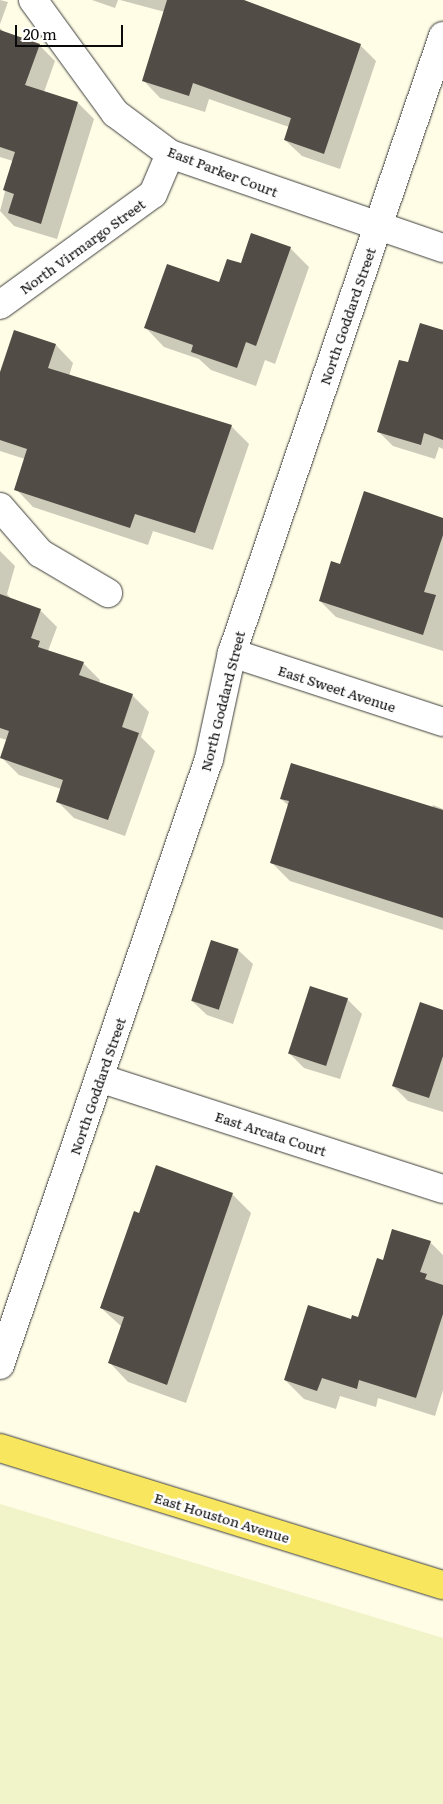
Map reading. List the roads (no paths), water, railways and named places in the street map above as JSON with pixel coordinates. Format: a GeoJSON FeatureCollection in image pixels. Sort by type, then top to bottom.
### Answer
{"type":"FeatureCollection","features":[{"type":"Feature","properties":{"kind":"main road","name":"East Houston Avenue"},"geometry":{"type":"LineString","coordinates":[[0,1448],[443,1585]]}},
{"type":"Feature","properties":{"kind":"street","name":"East Parker Court"},"geometry":{"type":"LineString","coordinates":[[33,0],[115,113],[170,154],[443,248]]}},
{"type":"Feature","properties":{"kind":"street","name":"North Goddard Street"},"geometry":{"type":"LineString","coordinates":[[0,1365],[209,759],[232,653],[443,36]]}},
{"type":"Feature","properties":{"kind":"street","name":"North Virmargo Street"},"geometry":{"type":"LineString","coordinates":[[0,305],[152,194],[170,154]]}},
{"type":"Feature","properties":{"kind":"street"},"geometry":{"type":"LineString","coordinates":[[0,507],[40,553],[108,593]]}},
{"type":"Feature","properties":{"kind":"street","name":"East Sweet Avenue"},"geometry":{"type":"LineString","coordinates":[[232,653],[443,722]]}},
{"type":"Feature","properties":{"kind":"street","name":"East Arcata Court"},"geometry":{"type":"LineString","coordinates":[[100,1078],[443,1189]]}}]}
